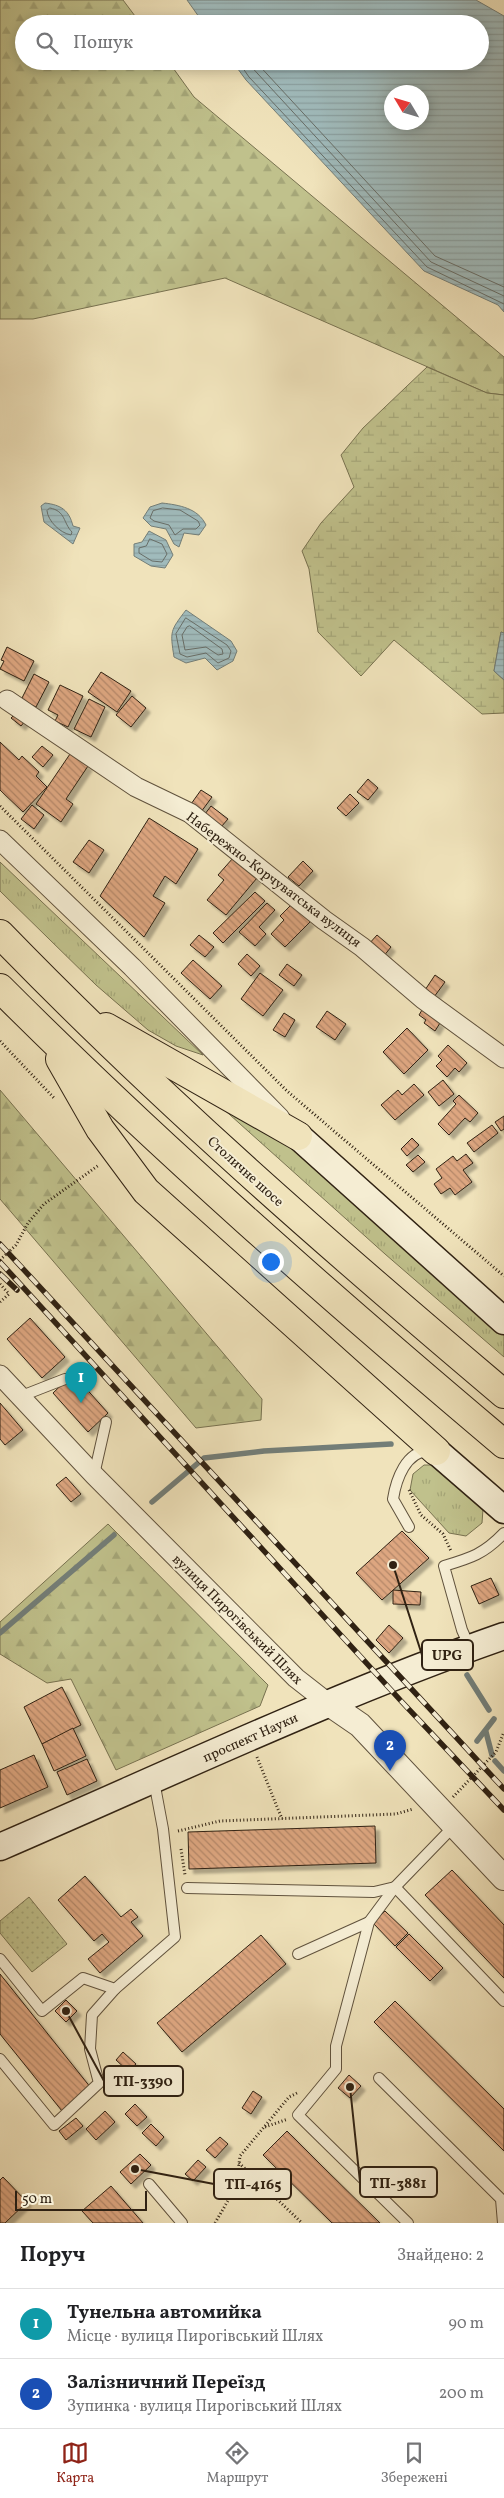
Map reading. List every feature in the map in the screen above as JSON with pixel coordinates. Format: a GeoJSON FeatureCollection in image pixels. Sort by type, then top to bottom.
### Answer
{"type":"FeatureCollection","features":[{"type":"Feature","properties":{"kind":"highway","name":"Столичне шосе"},"geometry":{"type":"LineString","coordinates":[[0,934],[70,1006],[207,1137],[367,1278],[504,1394]]}},
{"type":"Feature","properties":{"kind":"highway"},"geometry":{"type":"LineString","coordinates":[[0,988],[183,1162],[350,1313],[504,1444]]}},
{"type":"Feature","properties":{"kind":"highway"},"geometry":{"type":"LineString","coordinates":[[70,1006],[298,1136]]}},
{"type":"Feature","properties":{"kind":"highway"},"geometry":{"type":"LineString","coordinates":[[46,1033],[100,1129],[146,1191],[424,1454]]}},
{"type":"Feature","properties":{"kind":"main road"},"geometry":{"type":"LineString","coordinates":[[298,1136],[504,1321]]}},
{"type":"Feature","properties":{"kind":"main road"},"geometry":{"type":"LineString","coordinates":[[424,1454],[504,1510]]}},
{"type":"Feature","properties":{"kind":"main road","name":"проспект Науки"},"geometry":{"type":"LineString","coordinates":[[0,1847],[328,1703],[504,1636]]}},
{"type":"Feature","properties":{"kind":"street","name":"Набережно-Корчуватська вулиця"},"geometry":{"type":"LineString","coordinates":[[7,700],[136,787],[190,814],[324,920],[362,947],[423,999],[504,1058]]}},
{"type":"Feature","properties":{"kind":"street"},"geometry":{"type":"LineString","coordinates":[[0,840],[132,967],[298,1136]]}},
{"type":"Feature","properties":{"kind":"street","name":"вулиця Пирогівський Шлях"},"geometry":{"type":"LineString","coordinates":[[0,1375],[94,1475],[296,1678],[360,1725],[504,1878]]}},
{"type":"Feature","properties":{"kind":"lane"},"geometry":{"type":"LineString","coordinates":[[19,1397],[65,1379]]}},
{"type":"Feature","properties":{"kind":"lane"},"geometry":{"type":"LineString","coordinates":[[94,1475],[106,1422]]}},
{"type":"Feature","properties":{"kind":"lane"},"geometry":{"type":"LineString","coordinates":[[409,1527],[393,1499],[396,1484],[424,1454]]}},
{"type":"Feature","properties":{"kind":"lane"},"geometry":{"type":"LineString","coordinates":[[470,1648],[462,1630],[444,1566],[472,1558],[489,1548],[504,1533]]}},
{"type":"Feature","properties":{"kind":"lane"},"geometry":{"type":"LineString","coordinates":[[0,2059],[54,2125],[99,2084],[90,2049],[92,2015],[115,1989],[175,1937],[163,1829],[154,1781]]}},
{"type":"Feature","properties":{"kind":"lane"},"geometry":{"type":"LineString","coordinates":[[408,2223],[298,2115],[336,2069],[336,2046],[369,1922],[395,1887],[442,1813]]}},
{"type":"Feature","properties":{"kind":"lane"},"geometry":{"type":"LineString","coordinates":[[187,1888],[374,1892],[395,1887]]}},
{"type":"Feature","properties":{"kind":"lane"},"geometry":{"type":"LineString","coordinates":[[395,1887],[504,2001]]}},
{"type":"Feature","properties":{"kind":"lane"},"geometry":{"type":"LineString","coordinates":[[298,1954],[369,1922]]}},
{"type":"Feature","properties":{"kind":"lane"},"geometry":{"type":"LineString","coordinates":[[0,1959],[42,2011],[83,1978],[115,1989]]}},
{"type":"Feature","properties":{"kind":"lane"},"geometry":{"type":"LineString","coordinates":[[379,2078],[501,2199],[503,2223]]}},
{"type":"Feature","properties":{"kind":"lane"},"geometry":{"type":"LineString","coordinates":[[149,2184],[182,2223]]}},
{"type":"Feature","properties":{"kind":"path"},"geometry":{"type":"LineString","coordinates":[[0,806],[287,1091],[504,1276]]}},
{"type":"Feature","properties":{"kind":"path"},"geometry":{"type":"LineString","coordinates":[[0,1041],[58,1104]]}},
{"type":"Feature","properties":{"kind":"path"},"geometry":{"type":"LineString","coordinates":[[94,1158],[102,1171]]}},
{"type":"Feature","properties":{"kind":"path"},"geometry":{"type":"LineString","coordinates":[[0,1260],[16,1245],[28,1223],[44,1204],[98,1165]]}},
{"type":"Feature","properties":{"kind":"path"},"geometry":{"type":"LineString","coordinates":[[0,1284],[9,1294],[0,1302]]}},
{"type":"Feature","properties":{"kind":"path"},"geometry":{"type":"LineString","coordinates":[[424,1454],[407,1483],[421,1515],[443,1534],[456,1562]]}},
{"type":"Feature","properties":{"kind":"path"},"geometry":{"type":"LineString","coordinates":[[178,1831],[220,1821],[442,1813],[496,1752],[504,1732]]}},
{"type":"Feature","properties":{"kind":"path"},"geometry":{"type":"LineString","coordinates":[[256,1754],[282,1819]]}},
{"type":"Feature","properties":{"kind":"path"},"geometry":{"type":"LineString","coordinates":[[215,2223],[236,2187],[240,2156],[289,2097],[305,2090]]}},
{"type":"Feature","properties":{"kind":"path"},"geometry":{"type":"LineString","coordinates":[[264,2127],[298,2115]]}},
{"type":"Feature","properties":{"kind":"path"},"geometry":{"type":"LineString","coordinates":[[239,2163],[302,2223]]}},
{"type":"Feature","properties":{"kind":"green space"},"geometry":{"type":"Polygon","coordinates":[[[0,0],[123,0],[134,15],[15,15],[15,70],[174,70],[194,97],[504,357],[504,395],[487,393],[225,278],[33,319],[0,319],[0,0]]]}},
{"type":"Feature","properties":{"kind":"green space"},"geometry":{"type":"Polygon","coordinates":[[[427,367],[487,393],[504,395],[504,633],[501,632],[494,671],[504,680],[504,713],[482,714],[394,640],[361,676],[318,632],[309,569],[302,551],[321,523],[354,487],[341,455],[363,428],[427,367]]]}},
{"type":"Feature","properties":{"kind":"green space"},"geometry":{"type":"Polygon","coordinates":[[[0,862],[203,1055],[176,1046],[148,1030],[96,985],[0,891],[0,862]]]}},
{"type":"Feature","properties":{"kind":"green space"},"geometry":{"type":"Polygon","coordinates":[[[0,1090],[262,1399],[261,1420],[196,1428],[0,1199],[0,1090]]]}},
{"type":"Feature","properties":{"kind":"green space"},"geometry":{"type":"Polygon","coordinates":[[[210,1097],[275,1133],[504,1335],[504,1357],[385,1254],[210,1097]]]}},
{"type":"Feature","properties":{"kind":"green space"},"geometry":{"type":"Polygon","coordinates":[[[424,1465],[435,1465],[483,1509],[482,1523],[466,1536],[449,1533],[410,1490],[413,1474],[424,1465]]]}},
{"type":"Feature","properties":{"kind":"green space"},"geometry":{"type":"Polygon","coordinates":[[[108,1524],[268,1685],[260,1706],[116,1770],[71,1679],[47,1683],[0,1654],[0,1622],[108,1524]]]}},
{"type":"Feature","properties":{"kind":"green space"},"geometry":{"type":"Polygon","coordinates":[[[29,1897],[67,1944],[32,1972],[0,1933],[0,1921],[29,1897]]]}},
{"type":"Feature","properties":{"kind":"water"},"geometry":{"type":"Polygon","coordinates":[[[187,0],[476,0],[504,16],[504,312],[498,305],[424,271],[239,70],[489,70],[489,15],[198,15],[187,0]]]}},
{"type":"Feature","properties":{"kind":"water"},"geometry":{"type":"Polygon","coordinates":[[[45,503],[64,509],[73,526],[80,528],[73,544],[44,522],[41,506],[45,503]]]}},
{"type":"Feature","properties":{"kind":"water"},"geometry":{"type":"Polygon","coordinates":[[[162,503],[181,506],[193,511],[203,519],[206,525],[199,535],[184,533],[179,547],[174,544],[166,529],[151,526],[143,518],[150,507],[162,503]]]}},
{"type":"Feature","properties":{"kind":"water"},"geometry":{"type":"Polygon","coordinates":[[[149,531],[166,540],[173,555],[165,568],[151,566],[134,556],[134,544],[142,542],[149,531]]]}},
{"type":"Feature","properties":{"kind":"water"},"geometry":{"type":"Polygon","coordinates":[[[186,610],[231,641],[237,651],[233,661],[217,670],[205,658],[186,663],[174,657],[172,632],[186,610]]]}},
{"type":"Feature","properties":{"kind":"water"},"geometry":{"type":"Polygon","coordinates":[[[501,632],[504,633],[504,680],[494,671],[501,632]]]}},
{"type":"Feature","properties":{"kind":"building"},"geometry":{"type":"Polygon","coordinates":[[[7,647],[34,661],[24,681],[0,669],[4,661],[1,660],[7,647]]]}},
{"type":"Feature","properties":{"kind":"building"},"geometry":{"type":"Polygon","coordinates":[[[101,672],[131,691],[117,712],[88,692],[101,672]]]}},
{"type":"Feature","properties":{"kind":"building"},"geometry":{"type":"Polygon","coordinates":[[[34,674],[49,682],[36,707],[21,700],[34,674]]]}},
{"type":"Feature","properties":{"kind":"building"},"geometry":{"type":"Polygon","coordinates":[[[60,685],[83,696],[68,727],[55,721],[58,715],[48,710],[60,685]]]}},
{"type":"Feature","properties":{"kind":"building"},"geometry":{"type":"Polygon","coordinates":[[[132,696],[146,708],[131,727],[116,715],[132,696]]]}},
{"type":"Feature","properties":{"kind":"building"},"geometry":{"type":"Polygon","coordinates":[[[89,699],[105,707],[91,737],[74,729],[89,699]]]}},
{"type":"Feature","properties":{"kind":"building"},"geometry":{"type":"Polygon","coordinates":[[[16,713],[25,721],[21,726],[11,718],[16,713]]]}},
{"type":"Feature","properties":{"kind":"building"},"geometry":{"type":"Polygon","coordinates":[[[0,742],[19,760],[22,756],[39,772],[36,776],[47,787],[23,812],[0,790],[0,742]]]}},
{"type":"Feature","properties":{"kind":"building"},"geometry":{"type":"Polygon","coordinates":[[[42,746],[53,755],[43,767],[32,757],[42,746]]]}},
{"type":"Feature","properties":{"kind":"building"},"geometry":{"type":"Polygon","coordinates":[[[70,754],[88,766],[66,799],[73,804],[61,822],[36,804],[70,754]]]}},
{"type":"Feature","properties":{"kind":"building"},"geometry":{"type":"Polygon","coordinates":[[[368,779],[378,788],[368,800],[357,792],[368,779]]]}},
{"type":"Feature","properties":{"kind":"building"},"geometry":{"type":"Polygon","coordinates":[[[201,790],[212,797],[201,812],[191,804],[201,790]]]}},
{"type":"Feature","properties":{"kind":"building"},"geometry":{"type":"Polygon","coordinates":[[[350,794],[359,803],[346,816],[337,808],[350,794]]]}},
{"type":"Feature","properties":{"kind":"building"},"geometry":{"type":"Polygon","coordinates":[[[32,805],[44,815],[34,829],[21,819],[32,805]]]}},
{"type":"Feature","properties":{"kind":"building"},"geometry":{"type":"Polygon","coordinates":[[[211,806],[228,819],[221,827],[205,814],[211,806]]]}},
{"type":"Feature","properties":{"kind":"building"},"geometry":{"type":"Polygon","coordinates":[[[149,818],[198,849],[176,884],[165,876],[153,896],[165,903],[144,937],[100,896],[149,818]]]}},
{"type":"Feature","properties":{"kind":"building"},"geometry":{"type":"Polygon","coordinates":[[[89,840],[104,850],[89,873],[73,862],[89,840]]]}},
{"type":"Feature","properties":{"kind":"building"},"geometry":{"type":"Polygon","coordinates":[[[233,858],[257,878],[226,915],[207,900],[224,880],[218,875],[233,858]]]}},
{"type":"Feature","properties":{"kind":"building"},"geometry":{"type":"Polygon","coordinates":[[[303,861],[313,871],[299,886],[288,877],[303,861]]]}},
{"type":"Feature","properties":{"kind":"building"},"geometry":{"type":"Polygon","coordinates":[[[255,892],[265,901],[223,943],[213,933],[255,892]]]}},
{"type":"Feature","properties":{"kind":"building"},"geometry":{"type":"Polygon","coordinates":[[[267,903],[275,910],[259,927],[266,934],[255,946],[239,932],[267,903]]]}},
{"type":"Feature","properties":{"kind":"building"},"geometry":{"type":"Polygon","coordinates":[[[292,904],[310,922],[285,947],[271,934],[284,920],[280,916],[292,904]]]}},
{"type":"Feature","properties":{"kind":"building"},"geometry":{"type":"Polygon","coordinates":[[[199,935],[214,947],[205,957],[190,945],[199,935]]]}},
{"type":"Feature","properties":{"kind":"building"},"geometry":{"type":"Polygon","coordinates":[[[377,935],[391,947],[383,957],[368,945],[377,935]]]}},
{"type":"Feature","properties":{"kind":"building"},"geometry":{"type":"Polygon","coordinates":[[[247,954],[260,966],[251,976],[238,964],[247,954]]]}},
{"type":"Feature","properties":{"kind":"building"},"geometry":{"type":"Polygon","coordinates":[[[193,960],[222,986],[210,999],[181,973],[193,960]]]}},
{"type":"Feature","properties":{"kind":"building"},"geometry":{"type":"Polygon","coordinates":[[[287,964],[302,975],[294,986],[279,975],[287,964]]]}},
{"type":"Feature","properties":{"kind":"building"},"geometry":{"type":"Polygon","coordinates":[[[260,973],[283,990],[263,1016],[241,999],[260,973]]]}},
{"type":"Feature","properties":{"kind":"building"},"geometry":{"type":"Polygon","coordinates":[[[435,975],[445,982],[434,997],[425,990],[435,975]]]}},
{"type":"Feature","properties":{"kind":"building"},"geometry":{"type":"Polygon","coordinates":[[[422,1010],[440,1023],[435,1031],[424,1023],[426,1020],[419,1015],[422,1010]]]}},
{"type":"Feature","properties":{"kind":"building"},"geometry":{"type":"Polygon","coordinates":[[[327,1011],[346,1024],[335,1040],[316,1027],[327,1011]]]}},
{"type":"Feature","properties":{"kind":"building"},"geometry":{"type":"Polygon","coordinates":[[[284,1013],[295,1020],[285,1037],[273,1030],[284,1013]]]}},
{"type":"Feature","properties":{"kind":"building"},"geometry":{"type":"Polygon","coordinates":[[[407,1028],[428,1050],[404,1074],[383,1052],[407,1028]]]}},
{"type":"Feature","properties":{"kind":"building"},"geometry":{"type":"Polygon","coordinates":[[[448,1045],[467,1063],[459,1072],[455,1068],[447,1077],[436,1066],[442,1060],[438,1056],[448,1045]]]}},
{"type":"Feature","properties":{"kind":"building"},"geometry":{"type":"Polygon","coordinates":[[[443,1080],[454,1094],[439,1106],[428,1092],[443,1080]]]}},
{"type":"Feature","properties":{"kind":"building"},"geometry":{"type":"Polygon","coordinates":[[[414,1084],[424,1095],[395,1120],[381,1105],[398,1090],[402,1095],[414,1084]]]}},
{"type":"Feature","properties":{"kind":"building"},"geometry":{"type":"Polygon","coordinates":[[[459,1095],[478,1113],[470,1122],[465,1118],[449,1135],[438,1124],[456,1104],[453,1101],[459,1095]]]}},
{"type":"Feature","properties":{"kind":"building"},"geometry":{"type":"Polygon","coordinates":[[[504,1116],[504,1129],[501,1131],[495,1122],[504,1116]]]}},
{"type":"Feature","properties":{"kind":"building"},"geometry":{"type":"Polygon","coordinates":[[[492,1125],[498,1133],[474,1152],[467,1143],[492,1125]]]}},
{"type":"Feature","properties":{"kind":"building"},"geometry":{"type":"Polygon","coordinates":[[[412,1138],[419,1145],[407,1156],[401,1149],[412,1138]]]}},
{"type":"Feature","properties":{"kind":"building"},"geometry":{"type":"Polygon","coordinates":[[[466,1154],[473,1163],[463,1170],[472,1182],[455,1195],[450,1188],[441,1194],[434,1184],[442,1178],[436,1169],[453,1156],[457,1161],[466,1154]]]}},
{"type":"Feature","properties":{"kind":"building"},"geometry":{"type":"Polygon","coordinates":[[[418,1155],[425,1162],[413,1172],[406,1165],[418,1155]]]}},
{"type":"Feature","properties":{"kind":"building"},"geometry":{"type":"Polygon","coordinates":[[[30,1318],[65,1357],[42,1378],[7,1339],[30,1318]]]}},
{"type":"Feature","properties":{"kind":"building"},"geometry":{"type":"Polygon","coordinates":[[[73,1374],[108,1413],[88,1432],[53,1393],[73,1374]]]}},
{"type":"Feature","properties":{"kind":"building"},"geometry":{"type":"Polygon","coordinates":[[[0,1403],[23,1430],[5,1445],[0,1439],[0,1403]]]}},
{"type":"Feature","properties":{"kind":"building"},"geometry":{"type":"Polygon","coordinates":[[[66,1477],[81,1494],[71,1502],[56,1485],[66,1477]]]}},
{"type":"Feature","properties":{"kind":"building"},"geometry":{"type":"Polygon","coordinates":[[[402,1531],[429,1558],[382,1600],[356,1573],[402,1531]]]}},
{"type":"Feature","properties":{"kind":"building"},"geometry":{"type":"Polygon","coordinates":[[[491,1578],[499,1595],[479,1604],[471,1586],[491,1578]]]}},
{"type":"Feature","properties":{"kind":"building"},"geometry":{"type":"Polygon","coordinates":[[[393,1590],[421,1592],[420,1605],[393,1604],[393,1590]]]}},
{"type":"Feature","properties":{"kind":"building"},"geometry":{"type":"Polygon","coordinates":[[[389,1625],[403,1638],[389,1653],[376,1640],[389,1625]]]}},
{"type":"Feature","properties":{"kind":"building"},"geometry":{"type":"Polygon","coordinates":[[[62,1687],[81,1725],[42,1744],[24,1707],[62,1687]]]}},
{"type":"Feature","properties":{"kind":"building"},"geometry":{"type":"Polygon","coordinates":[[[73,1728],[86,1756],[54,1771],[42,1744],[73,1728]]]}},
{"type":"Feature","properties":{"kind":"building"},"geometry":{"type":"Polygon","coordinates":[[[34,1755],[48,1787],[0,1808],[0,1770],[34,1755]]]}},
{"type":"Feature","properties":{"kind":"building"},"geometry":{"type":"Polygon","coordinates":[[[87,1759],[97,1781],[67,1795],[57,1772],[87,1759]]]}},
{"type":"Feature","properties":{"kind":"building"},"geometry":{"type":"Polygon","coordinates":[[[375,1826],[376,1863],[189,1869],[188,1832],[375,1826]]]}},
{"type":"Feature","properties":{"kind":"building"},"geometry":{"type":"Polygon","coordinates":[[[452,1870],[504,1925],[504,1978],[425,1895],[452,1870]]]}},
{"type":"Feature","properties":{"kind":"building"},"geometry":{"type":"Polygon","coordinates":[[[85,1876],[121,1917],[131,1909],[138,1917],[131,1922],[143,1936],[100,1973],[88,1959],[109,1942],[102,1934],[94,1941],[58,1900],[85,1876]]]}},
{"type":"Feature","properties":{"kind":"building"},"geometry":{"type":"Polygon","coordinates":[[[385,1911],[408,1933],[395,1946],[373,1923],[385,1911]]]}},
{"type":"Feature","properties":{"kind":"building"},"geometry":{"type":"Polygon","coordinates":[[[409,1934],[443,1968],[430,1981],[396,1947],[409,1934]]]}},
{"type":"Feature","properties":{"kind":"building"},"geometry":{"type":"Polygon","coordinates":[[[261,1935],[286,1964],[182,2052],[157,2023],[261,1935]]]}},
{"type":"Feature","properties":{"kind":"building"},"geometry":{"type":"Polygon","coordinates":[[[0,1974],[91,2088],[62,2111],[0,2034],[0,1974]]]}},
{"type":"Feature","properties":{"kind":"building"},"geometry":{"type":"Polygon","coordinates":[[[66,2000],[77,2011],[66,2022],[55,2011],[66,2000]]]}},
{"type":"Feature","properties":{"kind":"building"},"geometry":{"type":"Polygon","coordinates":[[[395,2001],[504,2109],[504,2151],[374,2022],[395,2001]]]}},
{"type":"Feature","properties":{"kind":"building"},"geometry":{"type":"Polygon","coordinates":[[[123,2052],[136,2064],[128,2071],[116,2060],[123,2052]]]}},
{"type":"Feature","properties":{"kind":"building"},"geometry":{"type":"Polygon","coordinates":[[[349,2075],[361,2086],[350,2098],[338,2088],[349,2075]]]}},
{"type":"Feature","properties":{"kind":"building"},"geometry":{"type":"Polygon","coordinates":[[[253,2091],[262,2097],[251,2114],[242,2108],[253,2091]]]}},
{"type":"Feature","properties":{"kind":"building"},"geometry":{"type":"Polygon","coordinates":[[[135,2104],[147,2117],[137,2126],[125,2114],[135,2104]]]}},
{"type":"Feature","properties":{"kind":"building"},"geometry":{"type":"Polygon","coordinates":[[[105,2111],[115,2122],[96,2140],[86,2129],[105,2111]]]}},
{"type":"Feature","properties":{"kind":"building"},"geometry":{"type":"Polygon","coordinates":[[[76,2118],[83,2126],[66,2140],[59,2131],[76,2118]]]}},
{"type":"Feature","properties":{"kind":"building"},"geometry":{"type":"Polygon","coordinates":[[[151,2124],[164,2137],[156,2146],[142,2133],[151,2124]]]}},
{"type":"Feature","properties":{"kind":"building"},"geometry":{"type":"Polygon","coordinates":[[[287,2131],[380,2223],[332,2223],[263,2155],[287,2131]]]}},
{"type":"Feature","properties":{"kind":"building"},"geometry":{"type":"Polygon","coordinates":[[[220,2137],[228,2144],[215,2158],[206,2150],[220,2137]]]}},
{"type":"Feature","properties":{"kind":"building"},"geometry":{"type":"Polygon","coordinates":[[[140,2154],[151,2165],[131,2184],[120,2172],[140,2154]]]}},
{"type":"Feature","properties":{"kind":"building"},"geometry":{"type":"Polygon","coordinates":[[[198,2160],[206,2167],[193,2181],[185,2174],[198,2160]]]}},
{"type":"Feature","properties":{"kind":"building"},"geometry":{"type":"Polygon","coordinates":[[[3,2177],[27,2202],[5,2223],[0,2223],[0,2180],[3,2177]]]}},
{"type":"Feature","properties":{"kind":"building"},"geometry":{"type":"Polygon","coordinates":[[[111,2186],[143,2223],[93,2223],[82,2211],[111,2186]]]}},
{"type":"Feature","properties":{"kind":"waterway"},"geometry":{"type":"LineString","coordinates":[[152,1502],[204,1458],[264,1451],[391,1444]]}},
{"type":"Feature","properties":{"kind":"waterway"},"geometry":{"type":"LineString","coordinates":[[0,1633],[114,1535]]}},
{"type":"Feature","properties":{"kind":"waterway"},"geometry":{"type":"LineString","coordinates":[[467,1675],[489,1710]]}},
{"type":"Feature","properties":{"kind":"waterway"},"geometry":{"type":"LineString","coordinates":[[477,1741],[494,1719]]}},
{"type":"Feature","properties":{"kind":"waterway"},"geometry":{"type":"LineString","coordinates":[[486,1732],[492,1755]]}},
{"type":"Feature","properties":{"kind":"waterway"},"geometry":{"type":"LineString","coordinates":[[495,1761],[504,1771]]}},
{"type":"Feature","properties":{"kind":"railway"},"geometry":{"type":"LineString","coordinates":[[0,1244],[504,1789]]}},
{"type":"Feature","properties":{"kind":"railway"},"geometry":{"type":"LineString","coordinates":[[0,1262],[402,1702],[504,1810]]}},
{"type":"Feature","properties":{"kind":"railway"},"geometry":{"type":"LineString","coordinates":[[0,1274],[17,1290]]}},
{"type":"Feature","properties":{"kind":"place","name":"Тунельна автомийка"},"geometry":{"type":"Point","coordinates":[81,1403]}},
{"type":"Feature","properties":{"kind":"place","name":"UPG"},"geometry":{"type":"Point","coordinates":[393,1565]}},
{"type":"Feature","properties":{"kind":"place","name":"Залізничний Переїзд"},"geometry":{"type":"Point","coordinates":[390,1771]}},
{"type":"Feature","properties":{"kind":"place","name":"ТП-3390"},"geometry":{"type":"Point","coordinates":[66,2011]}},
{"type":"Feature","properties":{"kind":"place","name":"ТП-3881"},"geometry":{"type":"Point","coordinates":[350,2087]}},
{"type":"Feature","properties":{"kind":"place","name":"ТП-4165"},"geometry":{"type":"Point","coordinates":[135,2169]}}]}
